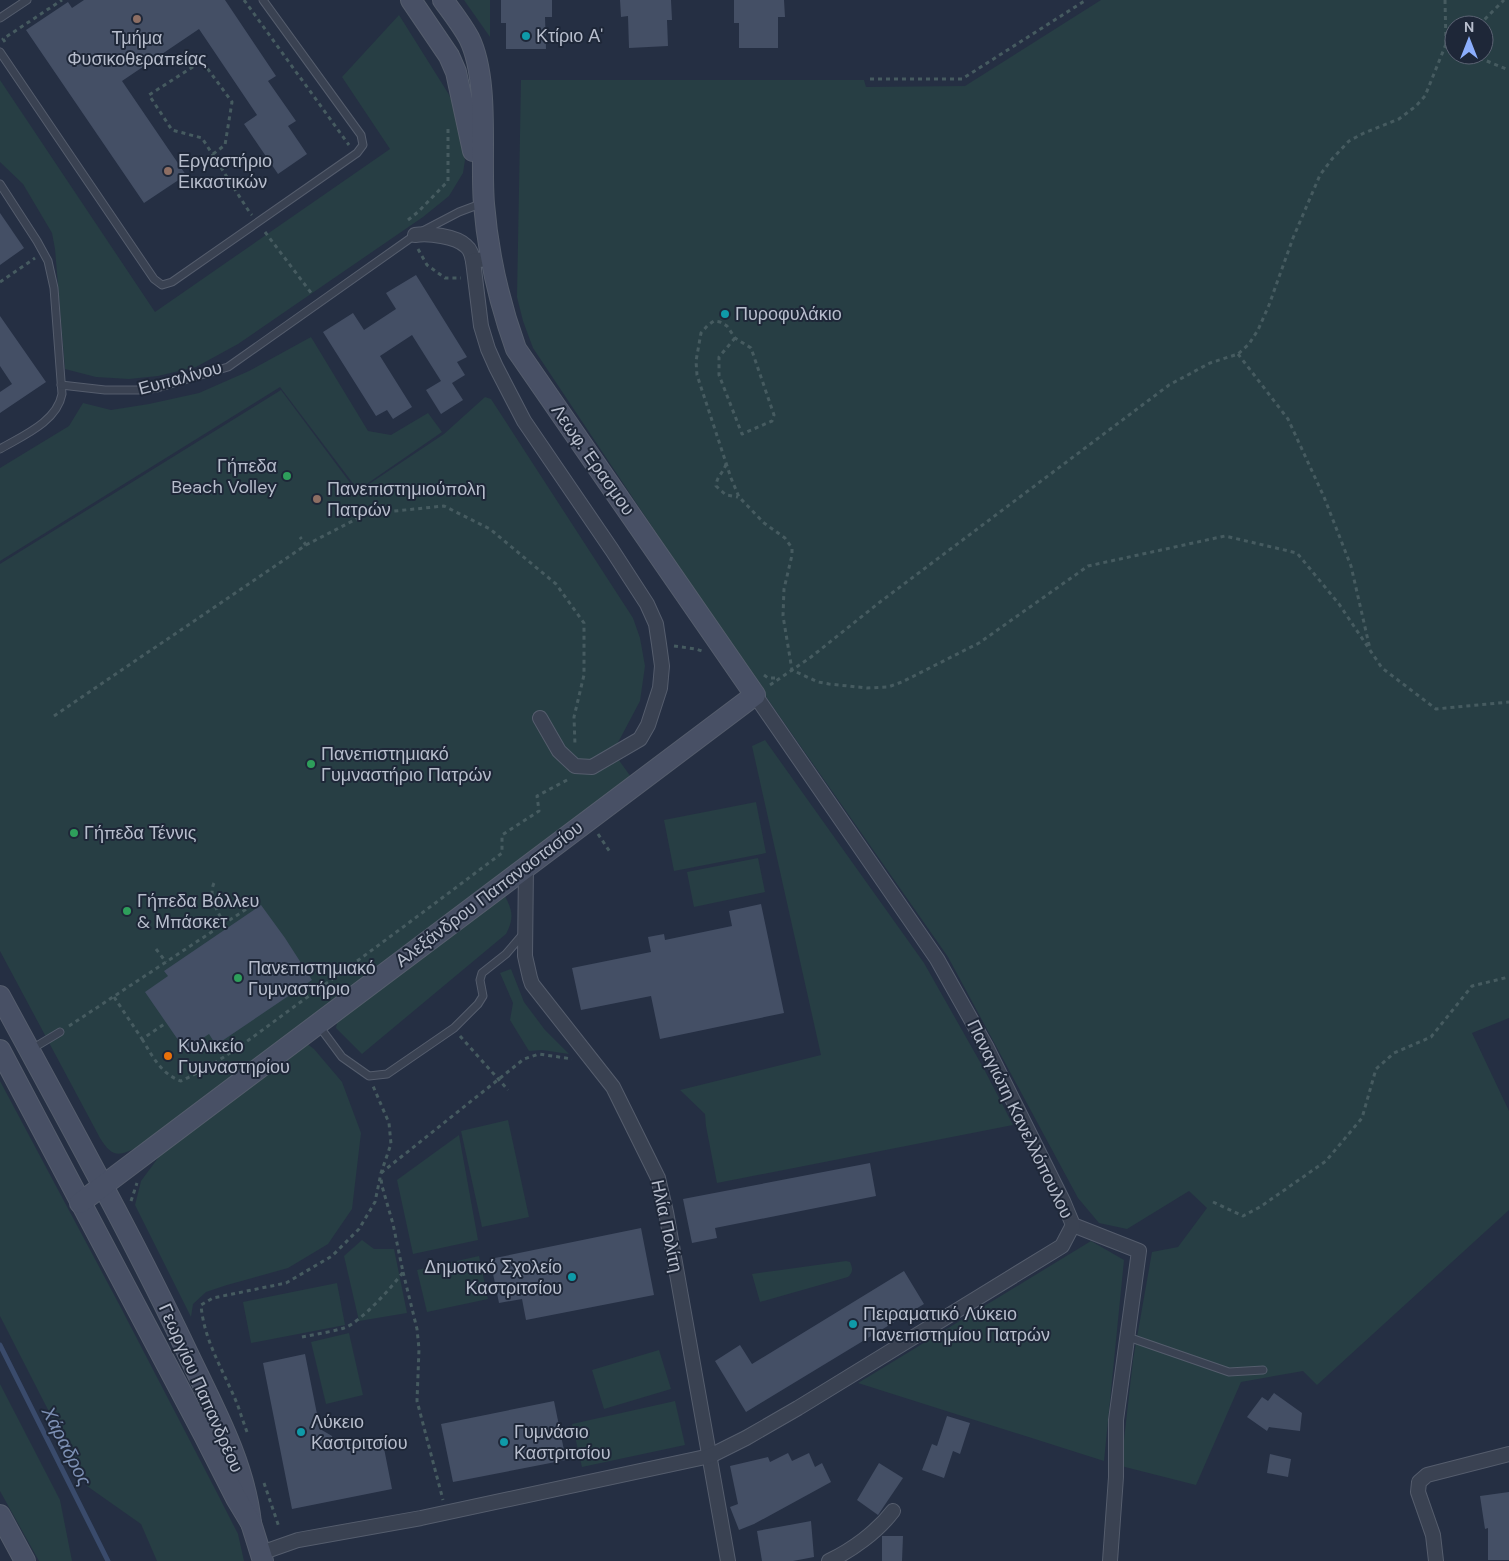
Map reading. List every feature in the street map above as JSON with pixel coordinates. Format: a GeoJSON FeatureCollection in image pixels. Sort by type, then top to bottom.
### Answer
{"type":"FeatureCollection","features":[{"type":"Feature","properties":{"kind":"street"},"geometry":{"type":"LineString","coordinates":[[411,0],[449,56],[456,72],[484,202]]}},
{"type":"Feature","properties":{"kind":"street"},"geometry":{"type":"LineString","coordinates":[[443,0],[469,38],[478,66],[481,93],[484,202]]}},
{"type":"Feature","properties":{"kind":"street","name":"Λεωφ. Έρασμου"},"geometry":{"type":"LineString","coordinates":[[484,202],[482,260],[499,294],[516,349],[755,695]]}},
{"type":"Feature","properties":{"kind":"street"},"geometry":{"type":"LineString","coordinates":[[416,242],[424,234],[446,237],[466,245],[471,252],[482,260],[475,278],[481,326],[488,350],[516,407],[630,576],[647,604],[656,624],[662,666],[660,688],[648,725],[640,739],[592,767],[575,766],[559,751],[540,718]]}},
{"type":"Feature","properties":{"kind":"street","name":"Αλεξάνδρου Παπαναστασίου"},"geometry":{"type":"LineString","coordinates":[[80,1202],[755,695]]}},
{"type":"Feature","properties":{"kind":"street","name":"Παναγιώτη Κανελλόπουλου"},"geometry":{"type":"LineString","coordinates":[[755,695],[937,959],[987,1048],[1063,1200],[1073,1225],[1139,1251],[1116,1420],[1116,1477],[1110,1561]]}},
{"type":"Feature","properties":{"kind":"street","name":"Ηλία Πολίτη"},"geometry":{"type":"LineString","coordinates":[[526,866],[525,956],[532,984],[613,1087],[658,1178],[666,1212],[728,1561]]}},
{"type":"Feature","properties":{"kind":"street","name":"Γεωργίου Παπανδρέου"},"geometry":{"type":"LineString","coordinates":[[0,996],[173,1321],[233,1453],[246,1491],[252,1524]]}},
{"type":"Feature","properties":{"kind":"street","name":"Γεωργίου Παπανδρέου"},"geometry":{"type":"LineString","coordinates":[[0,1050],[200,1426],[236,1498],[252,1524]]}},
{"type":"Feature","properties":{"kind":"street"},"geometry":{"type":"LineString","coordinates":[[252,1524],[262,1557],[298,1540],[407,1521],[710,1456],[774,1422],[1062,1246],[1073,1225]]}},
{"type":"Feature","properties":{"kind":"street"},"geometry":{"type":"LineString","coordinates":[[1436,1561],[1433,1535],[1418,1492],[1419,1482],[1427,1475],[1509,1454]]}},
{"type":"Feature","properties":{"kind":"street"},"geometry":{"type":"LineString","coordinates":[[829,1561],[842,1554],[879,1527],[893,1511]]}},
{"type":"Feature","properties":{"kind":"street"},"geometry":{"type":"LineString","coordinates":[[0,1515],[25,1561]]}},
{"type":"Feature","properties":{"kind":"lane"},"geometry":{"type":"LineString","coordinates":[[0,18],[27,0]]}},
{"type":"Feature","properties":{"kind":"lane"},"geometry":{"type":"LineString","coordinates":[[0,52],[154,279],[162,285],[172,282],[357,154],[363,145],[361,135],[263,0]]}},
{"type":"Feature","properties":{"kind":"lane"},"geometry":{"type":"LineString","coordinates":[[0,184],[48,261],[54,288],[62,385],[61,400],[54,412],[31,431],[0,450]]}},
{"type":"Feature","properties":{"kind":"lane","name":"Ευπαλίνου"},"geometry":{"type":"LineString","coordinates":[[62,385],[105,390],[143,390],[157,388],[228,367],[319,302],[416,242],[459,212],[484,202]]}},
{"type":"Feature","properties":{"kind":"lane"},"geometry":{"type":"LineString","coordinates":[[317,1023],[342,1057],[369,1076],[387,1074],[454,1028],[478,1004],[483,996],[480,980],[482,973],[506,954],[526,932]]}},
{"type":"Feature","properties":{"kind":"lane"},"geometry":{"type":"LineString","coordinates":[[29,1050],[60,1032]]}},
{"type":"Feature","properties":{"kind":"lane"},"geometry":{"type":"LineString","coordinates":[[1128,1337],[1229,1372],[1263,1370]]}},
{"type":"Feature","properties":{"kind":"path"},"geometry":{"type":"LineString","coordinates":[[8,47],[3,39],[62,0]]}},
{"type":"Feature","properties":{"kind":"path"},"geometry":{"type":"LineString","coordinates":[[244,0],[349,145]]}},
{"type":"Feature","properties":{"kind":"path"},"geometry":{"type":"LineString","coordinates":[[870,79],[962,79],[1086,0]]}},
{"type":"Feature","properties":{"kind":"path"},"geometry":{"type":"LineString","coordinates":[[1445,0],[1445,15]]}},
{"type":"Feature","properties":{"kind":"path"},"geometry":{"type":"LineString","coordinates":[[1489,15],[1504,0]]}},
{"type":"Feature","properties":{"kind":"path"},"geometry":{"type":"LineString","coordinates":[[755,695],[811,657],[880,602],[1169,385],[1210,363],[1238,354],[1249,344],[1258,330],[1293,238],[1320,175],[1349,141],[1399,119],[1416,106],[1425,96],[1444,49]]}},
{"type":"Feature","properties":{"kind":"path"},"geometry":{"type":"LineString","coordinates":[[213,154],[225,145],[232,102],[202,61],[149,95],[172,130],[202,138],[250,213],[319,302]]}},
{"type":"Feature","properties":{"kind":"path"},"geometry":{"type":"LineString","coordinates":[[1494,64],[1509,70]]}},
{"type":"Feature","properties":{"kind":"path"},"geometry":{"type":"LineString","coordinates":[[404,224],[448,181],[448,124]]}},
{"type":"Feature","properties":{"kind":"path"},"geometry":{"type":"LineString","coordinates":[[242,218],[250,213]]}},
{"type":"Feature","properties":{"kind":"path"},"geometry":{"type":"LineString","coordinates":[[416,242],[427,265],[444,278],[475,278]]}},
{"type":"Feature","properties":{"kind":"path"},"geometry":{"type":"LineString","coordinates":[[0,282],[44,252]]}},
{"type":"Feature","properties":{"kind":"path"},"geometry":{"type":"LineString","coordinates":[[735,338],[719,357],[719,375],[742,434],[772,422],[774,415],[751,348],[735,338],[727,326],[720,322],[714,321],[701,333],[696,362],[700,387],[733,486],[739,497],[764,523],[785,538],[792,548],[784,589],[783,616],[792,670]]}},
{"type":"Feature","properties":{"kind":"path"},"geometry":{"type":"LineString","coordinates":[[1238,354],[1288,419],[1324,497],[1351,566],[1370,651]]}},
{"type":"Feature","properties":{"kind":"path"},"geometry":{"type":"LineString","coordinates":[[726,463],[724,469],[716,478],[716,486],[726,496],[739,497]]}},
{"type":"Feature","properties":{"kind":"path"},"geometry":{"type":"LineString","coordinates":[[54,716],[306,545],[366,514],[444,506],[490,529],[556,584],[584,623],[584,675],[574,717],[575,766]]}},
{"type":"Feature","properties":{"kind":"path"},"geometry":{"type":"LineString","coordinates":[[792,670],[818,682],[829,684],[867,688],[888,687],[902,682],[979,643],[1088,566],[1225,536],[1298,553],[1339,604],[1382,668],[1436,709],[1509,702]]}},
{"type":"Feature","properties":{"kind":"path"},"geometry":{"type":"LineString","coordinates":[[300,537],[306,545]]}},
{"type":"Feature","properties":{"kind":"path"},"geometry":{"type":"LineString","coordinates":[[658,635],[664,642],[696,648],[709,655]]}},
{"type":"Feature","properties":{"kind":"path"},"geometry":{"type":"LineString","coordinates":[[114,997],[159,1066],[171,1078],[181,1081],[197,1074],[358,962],[502,852],[502,835],[539,811],[537,796],[592,767]]}},
{"type":"Feature","properties":{"kind":"path"},"geometry":{"type":"LineString","coordinates":[[594,830],[610,852]]}},
{"type":"Feature","properties":{"kind":"path"},"geometry":{"type":"LineString","coordinates":[[214,883],[211,890],[215,907],[224,923]]}},
{"type":"Feature","properties":{"kind":"path"},"geometry":{"type":"LineString","coordinates":[[60,1032],[257,902]]}},
{"type":"Feature","properties":{"kind":"path"},"geometry":{"type":"LineString","coordinates":[[156,949],[166,962]]}},
{"type":"Feature","properties":{"kind":"path"},"geometry":{"type":"LineString","coordinates":[[1213,1202],[1242,1216],[1260,1207],[1326,1161],[1362,1118],[1376,1069],[1394,1053],[1431,1037],[1472,986],[1509,977]]}},
{"type":"Feature","properties":{"kind":"path"},"geometry":{"type":"LineString","coordinates":[[142,1040],[166,1023]]}},
{"type":"Feature","properties":{"kind":"path"},"geometry":{"type":"LineString","coordinates":[[454,1028],[508,1090]]}},
{"type":"Feature","properties":{"kind":"path"},"geometry":{"type":"LineString","coordinates":[[381,1173],[524,1059],[539,1054],[574,1059]]}},
{"type":"Feature","properties":{"kind":"path"},"geometry":{"type":"LineString","coordinates":[[238,1406],[202,1322],[201,1305],[213,1298],[286,1283],[332,1256],[359,1229],[375,1202],[381,1173],[391,1144],[389,1123],[369,1076]]}},
{"type":"Feature","properties":{"kind":"path"},"geometry":{"type":"LineString","coordinates":[[381,1173],[382,1186],[393,1224],[416,1329],[419,1349],[417,1401],[444,1508]]}},
{"type":"Feature","properties":{"kind":"path"},"geometry":{"type":"LineString","coordinates":[[302,1336],[346,1328],[362,1316],[394,1284],[403,1272]]}},
{"type":"Feature","properties":{"kind":"green space"},"geometry":{"type":"Polygon","coordinates":[[[464,0],[490,0],[490,37],[464,0]]]}},
{"type":"Feature","properties":{"kind":"green space"},"geometry":{"type":"Polygon","coordinates":[[[1101,0],[1509,0],[1509,1018],[1472,1033],[1509,1111],[1509,1210],[1317,1385],[1303,1371],[1241,1382],[1196,1485],[1121,1466],[1133,1360],[1152,1252],[1178,1247],[1207,1208],[1189,1191],[1127,1229],[1099,1223],[1078,1198],[948,957],[755,681],[533,348],[517,297],[521,80],[864,80],[866,87],[965,86],[1101,0]]]}},
{"type":"Feature","properties":{"kind":"green space"},"geometry":{"type":"Polygon","coordinates":[[[399,15],[448,93],[458,113],[465,160],[463,173],[449,196],[423,217],[238,344],[196,367],[158,376],[129,379],[96,377],[65,369],[52,233],[23,184],[0,162],[0,80],[155,312],[390,149],[342,77],[399,15]]]}},
{"type":"Feature","properties":{"kind":"green space"},"geometry":{"type":"Polygon","coordinates":[[[311,337],[368,431],[391,435],[428,413],[442,432],[358,490],[280,387],[0,561],[0,468],[69,426],[83,403],[111,410],[199,393],[249,371],[311,337]]]}},
{"type":"Feature","properties":{"kind":"green space","name":"Πανεπιστημιακό Γυμναστήριο Πατρών"},"geometry":{"type":"Polygon","coordinates":[[[281,390],[357,492],[444,434],[485,397],[491,399],[633,618],[640,638],[645,666],[640,701],[613,752],[631,777],[140,1146],[117,1154],[109,1150],[100,1138],[0,951],[0,564],[281,390]]]}},
{"type":"Feature","properties":{"kind":"green space"},"geometry":{"type":"Polygon","coordinates":[[[765,740],[924,963],[984,1069],[1013,1125],[717,1183],[705,1114],[680,1090],[821,1055],[752,746],[765,740]]]}},
{"type":"Feature","properties":{"kind":"green space"},"geometry":{"type":"Polygon","coordinates":[[[756,802],[766,853],[674,871],[664,820],[756,802]]]}},
{"type":"Feature","properties":{"kind":"green space"},"geometry":{"type":"Polygon","coordinates":[[[758,858],[765,892],[694,907],[687,872],[758,858]]]}},
{"type":"Feature","properties":{"kind":"green space"},"geometry":{"type":"Polygon","coordinates":[[[505,896],[512,915],[506,934],[362,1054],[336,1028],[338,1018],[497,898],[505,896]]]}},
{"type":"Feature","properties":{"kind":"green space"},"geometry":{"type":"Polygon","coordinates":[[[511,969],[524,1002],[545,1030],[569,1054],[542,1050],[529,1051],[510,1020],[513,1003],[500,973],[511,969]]]}},
{"type":"Feature","properties":{"kind":"green space"},"geometry":{"type":"Polygon","coordinates":[[[306,1043],[314,1049],[342,1082],[361,1133],[352,1209],[328,1244],[288,1268],[206,1292],[193,1304],[191,1317],[135,1205],[141,1181],[161,1154],[306,1043]]]}},
{"type":"Feature","properties":{"kind":"green space"},"geometry":{"type":"Polygon","coordinates":[[[0,1081],[120,1306],[238,1534],[244,1561],[157,1561],[141,1524],[87,1486],[0,1316],[0,1081]]]}},
{"type":"Feature","properties":{"kind":"green space"},"geometry":{"type":"Polygon","coordinates":[[[508,1120],[529,1217],[482,1227],[461,1131],[508,1120]]]}},
{"type":"Feature","properties":{"kind":"green space"},"geometry":{"type":"Polygon","coordinates":[[[459,1135],[478,1240],[413,1254],[397,1180],[459,1135]]]}},
{"type":"Feature","properties":{"kind":"green space"},"geometry":{"type":"Polygon","coordinates":[[[362,1240],[374,1249],[394,1249],[407,1313],[359,1321],[344,1256],[362,1240]]]}},
{"type":"Feature","properties":{"kind":"green space"},"geometry":{"type":"Polygon","coordinates":[[[1091,1241],[1124,1260],[1104,1461],[858,1383],[1091,1241]]]}},
{"type":"Feature","properties":{"kind":"green space"},"geometry":{"type":"Polygon","coordinates":[[[479,1256],[488,1299],[427,1312],[417,1270],[479,1256]]]}},
{"type":"Feature","properties":{"kind":"green space"},"geometry":{"type":"Polygon","coordinates":[[[850,1262],[852,1269],[848,1277],[760,1302],[752,1274],[850,1262]]]}},
{"type":"Feature","properties":{"kind":"green space"},"geometry":{"type":"Polygon","coordinates":[[[337,1283],[345,1325],[251,1343],[243,1302],[337,1283]]]}},
{"type":"Feature","properties":{"kind":"green space"},"geometry":{"type":"Polygon","coordinates":[[[349,1333],[363,1395],[326,1404],[311,1342],[349,1333]]]}},
{"type":"Feature","properties":{"kind":"green space"},"geometry":{"type":"Polygon","coordinates":[[[659,1350],[671,1389],[604,1409],[592,1370],[659,1350]]]}},
{"type":"Feature","properties":{"kind":"green space"},"geometry":{"type":"Polygon","coordinates":[[[0,1384],[60,1500],[72,1561],[39,1561],[0,1491],[0,1384]]]}},
{"type":"Feature","properties":{"kind":"green space"},"geometry":{"type":"Polygon","coordinates":[[[675,1401],[685,1445],[582,1467],[572,1424],[675,1401]]]}},
{"type":"Feature","properties":{"kind":"building"},"geometry":{"type":"Polygon","coordinates":[[[84,0],[225,0],[276,76],[268,81],[296,121],[288,126],[307,154],[278,174],[244,124],[257,115],[199,29],[122,81],[186,175],[144,203],[26,30],[68,2],[72,8],[84,0]]]}},
{"type":"Feature","properties":{"kind":"building","name":"Κτίριο Α'"},"geometry":{"type":"Polygon","coordinates":[[[501,0],[552,0],[552,17],[545,17],[546,49],[506,49],[506,23],[501,23],[501,0]]]}},
{"type":"Feature","properties":{"kind":"building"},"geometry":{"type":"Polygon","coordinates":[[[620,0],[671,0],[672,20],[667,20],[668,46],[629,48],[628,16],[621,17],[620,0]]]}},
{"type":"Feature","properties":{"kind":"building"},"geometry":{"type":"Polygon","coordinates":[[[734,0],[784,0],[785,17],[778,17],[778,48],[739,48],[739,23],[734,23],[734,0]]]}},
{"type":"Feature","properties":{"kind":"building"},"geometry":{"type":"Polygon","coordinates":[[[0,213],[24,248],[0,265],[0,213]]]}},
{"type":"Feature","properties":{"kind":"building"},"geometry":{"type":"Polygon","coordinates":[[[416,275],[467,357],[457,362],[465,375],[452,383],[463,400],[441,414],[426,390],[441,381],[412,335],[380,356],[412,407],[393,419],[387,410],[376,416],[323,332],[353,313],[364,330],[396,309],[386,293],[416,275]]]}},
{"type":"Feature","properties":{"kind":"building"},"geometry":{"type":"Polygon","coordinates":[[[0,316],[46,382],[0,413],[0,392],[12,384],[0,366],[0,316]]]}},
{"type":"Feature","properties":{"kind":"building"},"geometry":{"type":"Polygon","coordinates":[[[761,904],[784,1013],[660,1039],[651,996],[581,1010],[572,968],[651,952],[648,937],[664,934],[665,940],[732,926],[729,911],[761,904]]]}},
{"type":"Feature","properties":{"kind":"building","name":"Πανεπιστημιακό Γυμναστήριο"},"geometry":{"type":"Polygon","coordinates":[[[261,905],[312,980],[216,1045],[209,1034],[185,1050],[145,992],[168,976],[164,971],[261,905]]]}},
{"type":"Feature","properties":{"kind":"building"},"geometry":{"type":"Polygon","coordinates":[[[870,1163],[876,1196],[715,1228],[717,1238],[692,1243],[683,1199],[870,1163]]]}},
{"type":"Feature","properties":{"kind":"building","name":"Δημοτικό Σχολείο Καστριτσίου"},"geometry":{"type":"Polygon","coordinates":[[[641,1228],[654,1295],[526,1320],[522,1299],[499,1303],[490,1259],[641,1228]]]}},
{"type":"Feature","properties":{"kind":"building","name":"Πειραματικό Λύκειο Πανεπιστημίου Πατρών"},"geometry":{"type":"Polygon","coordinates":[[[904,1271],[924,1304],[746,1412],[715,1361],[740,1345],[752,1364],[904,1271]]]}},
{"type":"Feature","properties":{"kind":"building","name":"Λύκειο Καστριτσίου"},"geometry":{"type":"Polygon","coordinates":[[[305,1354],[320,1429],[332,1436],[335,1447],[382,1438],[392,1489],[292,1509],[263,1363],[305,1354]]]}},
{"type":"Feature","properties":{"kind":"building"},"geometry":{"type":"Polygon","coordinates":[[[1274,1393],[1302,1413],[1300,1431],[1269,1427],[1267,1431],[1247,1417],[1262,1397],[1268,1401],[1274,1393]]]}},
{"type":"Feature","properties":{"kind":"building","name":"Γυμνάσιο Καστριτσίου"},"geometry":{"type":"Polygon","coordinates":[[[554,1401],[566,1460],[453,1482],[441,1424],[554,1401]]]}},
{"type":"Feature","properties":{"kind":"building"},"geometry":{"type":"Polygon","coordinates":[[[947,1416],[970,1423],[960,1454],[953,1451],[944,1478],[922,1470],[932,1444],[937,1446],[947,1416]]]}},
{"type":"Feature","properties":{"kind":"building"},"geometry":{"type":"Polygon","coordinates":[[[788,1453],[792,1461],[809,1453],[815,1467],[822,1463],[831,1482],[754,1524],[739,1530],[730,1507],[738,1504],[730,1466],[768,1457],[770,1462],[788,1453]]]}},
{"type":"Feature","properties":{"kind":"building"},"geometry":{"type":"Polygon","coordinates":[[[1270,1454],[1291,1459],[1288,1477],[1267,1473],[1270,1454]]]}},
{"type":"Feature","properties":{"kind":"building"},"geometry":{"type":"Polygon","coordinates":[[[879,1463],[903,1478],[878,1515],[857,1500],[879,1463]]]}},
{"type":"Feature","properties":{"kind":"building"},"geometry":{"type":"Polygon","coordinates":[[[1509,1492],[1509,1560],[1488,1560],[1488,1528],[1485,1529],[1480,1496],[1509,1492]]]}},
{"type":"Feature","properties":{"kind":"building"},"geometry":{"type":"Polygon","coordinates":[[[811,1521],[814,1557],[793,1561],[762,1561],[757,1531],[811,1521]]]}},
{"type":"Feature","properties":{"kind":"building"},"geometry":{"type":"Polygon","coordinates":[[[882,1536],[903,1536],[902,1561],[882,1561],[882,1536]]]}},
{"type":"Feature","properties":{"kind":"waterway","name":"Χάραδρος"},"geometry":{"type":"LineString","coordinates":[[0,1345],[108,1561]]}},
{"type":"Feature","properties":{"kind":"place","name":"Τμήμα Φυσικοθεραπείας"},"geometry":{"type":"Point","coordinates":[137,19]}},
{"type":"Feature","properties":{"kind":"place","name":"Κτίριο Α'"},"geometry":{"type":"Point","coordinates":[526,36]}},
{"type":"Feature","properties":{"kind":"place","name":"Εργαστήριο Εικαστικών"},"geometry":{"type":"Point","coordinates":[168,171]}},
{"type":"Feature","properties":{"kind":"place","name":"Πυροφυλάκιο"},"geometry":{"type":"Point","coordinates":[725,314]}},
{"type":"Feature","properties":{"kind":"place","name":"Γήπεδα Beach Volley"},"geometry":{"type":"Point","coordinates":[287,476]}},
{"type":"Feature","properties":{"kind":"place","name":"Πανεπιστημιούπολη Πατρών"},"geometry":{"type":"Point","coordinates":[317,499]}},
{"type":"Feature","properties":{"kind":"place","name":"Πανεπιστημιακό Γυμναστήριο Πατρών"},"geometry":{"type":"Point","coordinates":[311,764]}},
{"type":"Feature","properties":{"kind":"place","name":"Γήπεδα Τέννις"},"geometry":{"type":"Point","coordinates":[74,833]}},
{"type":"Feature","properties":{"kind":"place","name":"Γήπεδα Βόλλευ & Μπάσκετ"},"geometry":{"type":"Point","coordinates":[127,911]}},
{"type":"Feature","properties":{"kind":"place","name":"Πανεπιστημιακό Γυμναστήριο"},"geometry":{"type":"Point","coordinates":[238,978]}},
{"type":"Feature","properties":{"kind":"place","name":"Κυλικείο Γυμναστηρίου"},"geometry":{"type":"Point","coordinates":[168,1056]}},
{"type":"Feature","properties":{"kind":"place","name":"Δημοτικό Σχολείο Καστριτσίου"},"geometry":{"type":"Point","coordinates":[572,1277]}},
{"type":"Feature","properties":{"kind":"place","name":"Πειραματικό Λύκειο Πανεπιστημίου Πατρών"},"geometry":{"type":"Point","coordinates":[853,1324]}},
{"type":"Feature","properties":{"kind":"place","name":"Λύκειο Καστριτσίου"},"geometry":{"type":"Point","coordinates":[301,1432]}},
{"type":"Feature","properties":{"kind":"place","name":"Γυμνάσιο Καστριτσίου"},"geometry":{"type":"Point","coordinates":[504,1442]}}]}
